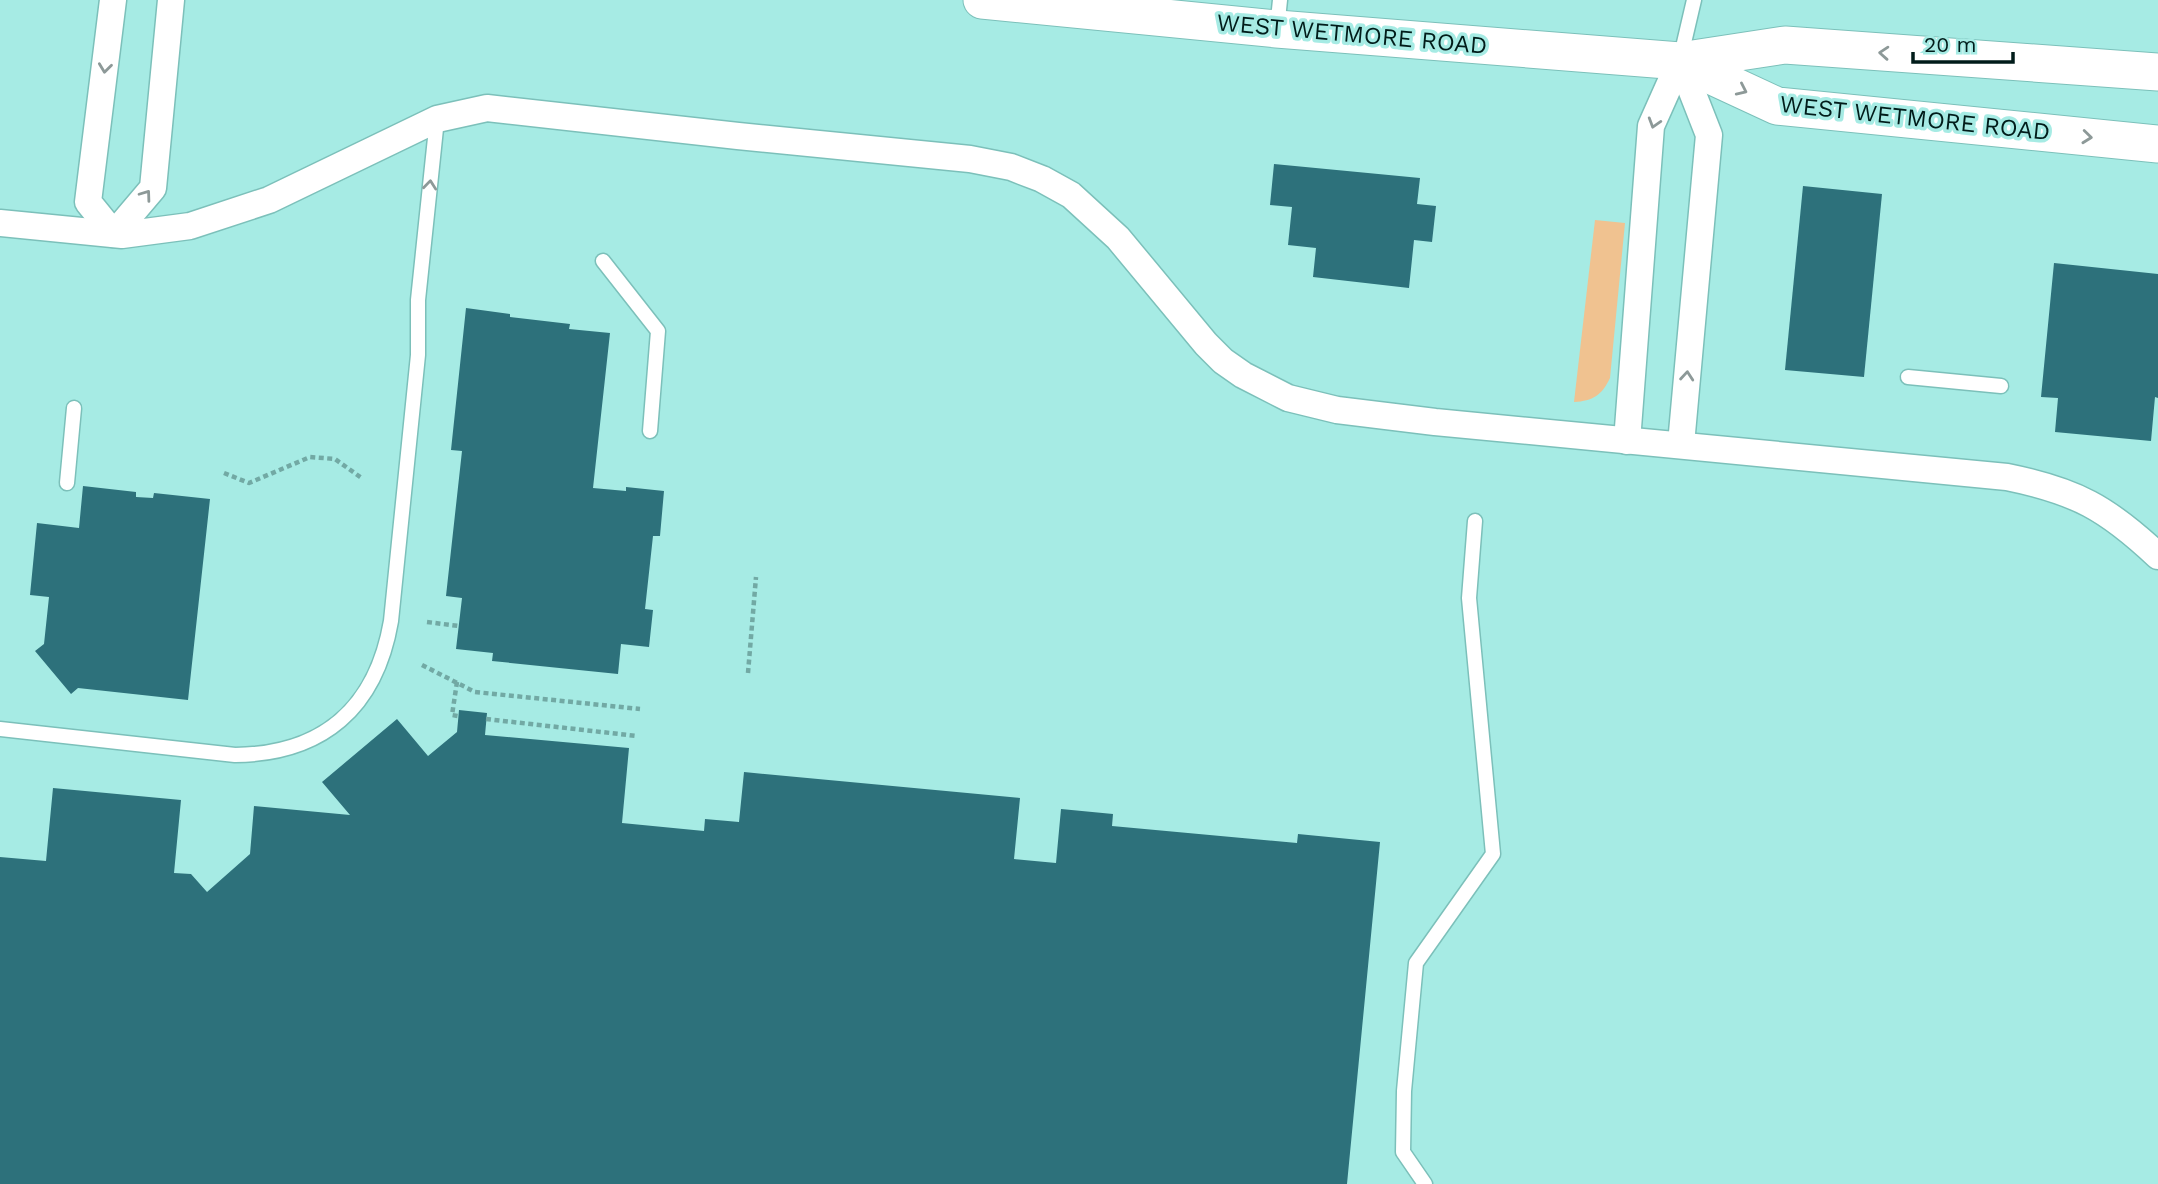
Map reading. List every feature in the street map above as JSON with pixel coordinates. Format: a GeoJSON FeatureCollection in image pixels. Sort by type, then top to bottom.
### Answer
{"type":"FeatureCollection","features":[{"type":"Feature","properties":{"kind":"main road","name":"WEST WETMORE ROAD"},"geometry":{"type":"LineString","coordinates":[[982,0],[1279,14],[1680,61],[1785,45],[2158,72]]}},
{"type":"Feature","properties":{"kind":"main road","name":"WEST WETMORE ROAD"},"geometry":{"type":"LineString","coordinates":[[1680,61],[1777,106],[2158,144]]}},
{"type":"Feature","properties":{"kind":"street"},"geometry":{"type":"LineString","coordinates":[[113,0],[88,202],[114,234]]}},
{"type":"Feature","properties":{"kind":"street"},"geometry":{"type":"LineString","coordinates":[[114,234],[153,188],[171,0]]}},
{"type":"Feature","properties":{"kind":"street"},"geometry":{"type":"LineString","coordinates":[[1627,441],[1651,127],[1680,61]]}},
{"type":"Feature","properties":{"kind":"street"},"geometry":{"type":"LineString","coordinates":[[1680,61],[1709,135],[1681,444]]}},
{"type":"Feature","properties":{"kind":"street"},"geometry":{"type":"LineString","coordinates":[[0,223],[114,234],[190,226],[269,200],[438,119],[487,108],[971,159],[1011,167],[1042,179],[1071,195],[1096,215],[1118,238],[1223,361],[1266,388],[1288,398],[1337,410],[1435,422],[1965,472],[2042,484],[2072,494],[2098,507],[2121,523],[2158,556]]}},
{"type":"Feature","properties":{"kind":"lane"},"geometry":{"type":"LineString","coordinates":[[1680,61],[1694,0]]}},
{"type":"Feature","properties":{"kind":"lane"},"geometry":{"type":"LineString","coordinates":[[0,729],[250,754],[294,747],[315,737],[346,716],[376,675],[391,621],[418,355],[418,300],[438,119]]}},
{"type":"Feature","properties":{"kind":"lane"},"geometry":{"type":"LineString","coordinates":[[603,261],[658,331],[650,431]]}},
{"type":"Feature","properties":{"kind":"lane"},"geometry":{"type":"LineString","coordinates":[[1908,377],[2001,386]]}},
{"type":"Feature","properties":{"kind":"lane"},"geometry":{"type":"LineString","coordinates":[[67,483],[74,408]]}},
{"type":"Feature","properties":{"kind":"lane"},"geometry":{"type":"LineString","coordinates":[[1425,1184],[1403,1152],[1404,1091],[1416,963],[1493,854],[1469,598],[1475,521]]}},
{"type":"Feature","properties":{"kind":"path"},"geometry":{"type":"LineString","coordinates":[[224,473],[249,483],[310,457],[335,459],[363,479]]}},
{"type":"Feature","properties":{"kind":"path"},"geometry":{"type":"LineString","coordinates":[[748,673],[756,578]]}},
{"type":"Feature","properties":{"kind":"path"},"geometry":{"type":"LineString","coordinates":[[427,622],[459,626]]}},
{"type":"Feature","properties":{"kind":"path"},"geometry":{"type":"LineString","coordinates":[[422,665],[475,692],[640,709]]}},
{"type":"Feature","properties":{"kind":"path"},"geometry":{"type":"LineString","coordinates":[[457,682],[452,715],[458,716]]}},
{"type":"Feature","properties":{"kind":"path"},"geometry":{"type":"LineString","coordinates":[[486,719],[637,736]]}},
{"type":"Feature","properties":{"kind":"shaded area"},"geometry":{"type":"Polygon","coordinates":[[[1595,220],[1625,223],[1610,378],[1596,396],[1574,402],[1595,220]]]}},
{"type":"Feature","properties":{"kind":"building"},"geometry":{"type":"Polygon","coordinates":[[[1274,164],[1420,178],[1417,204],[1436,206],[1432,242],[1414,240],[1409,288],[1313,277],[1316,248],[1288,245],[1292,207],[1270,205],[1274,164]]]}},
{"type":"Feature","properties":{"kind":"building"},"geometry":{"type":"Polygon","coordinates":[[[1803,186],[1882,194],[1864,377],[1785,370],[1803,186]]]}},
{"type":"Feature","properties":{"kind":"building"},"geometry":{"type":"Polygon","coordinates":[[[2054,263],[2158,274],[2158,398],[2155,397],[2151,441],[2055,432],[2058,398],[2041,397],[2054,263]]]}},
{"type":"Feature","properties":{"kind":"building"},"geometry":{"type":"Polygon","coordinates":[[[466,308],[510,314],[510,317],[570,324],[569,329],[610,333],[593,488],[626,491],[626,487],[664,491],[660,536],[653,536],[645,609],[653,610],[649,647],[621,644],[618,674],[492,661],[493,653],[456,649],[462,598],[446,596],[462,451],[451,450],[466,308]]]}},
{"type":"Feature","properties":{"kind":"building"},"geometry":{"type":"Polygon","coordinates":[[[83,486],[136,492],[136,497],[153,498],[154,493],[210,499],[188,700],[78,688],[71,694],[35,651],[44,644],[49,597],[30,595],[37,523],[79,528],[83,486]]]}},
{"type":"Feature","properties":{"kind":"building"},"geometry":{"type":"Polygon","coordinates":[[[459,710],[487,713],[485,735],[629,748],[622,823],[704,831],[705,819],[739,822],[744,772],[1020,798],[1014,859],[1056,863],[1061,809],[1113,814],[1112,826],[1297,843],[1298,834],[1380,842],[1347,1184],[0,1184],[0,857],[46,861],[53,788],[181,800],[174,873],[191,874],[207,892],[250,854],[254,806],[350,815],[322,782],[397,719],[428,756],[457,732],[459,710]]]}}]}
